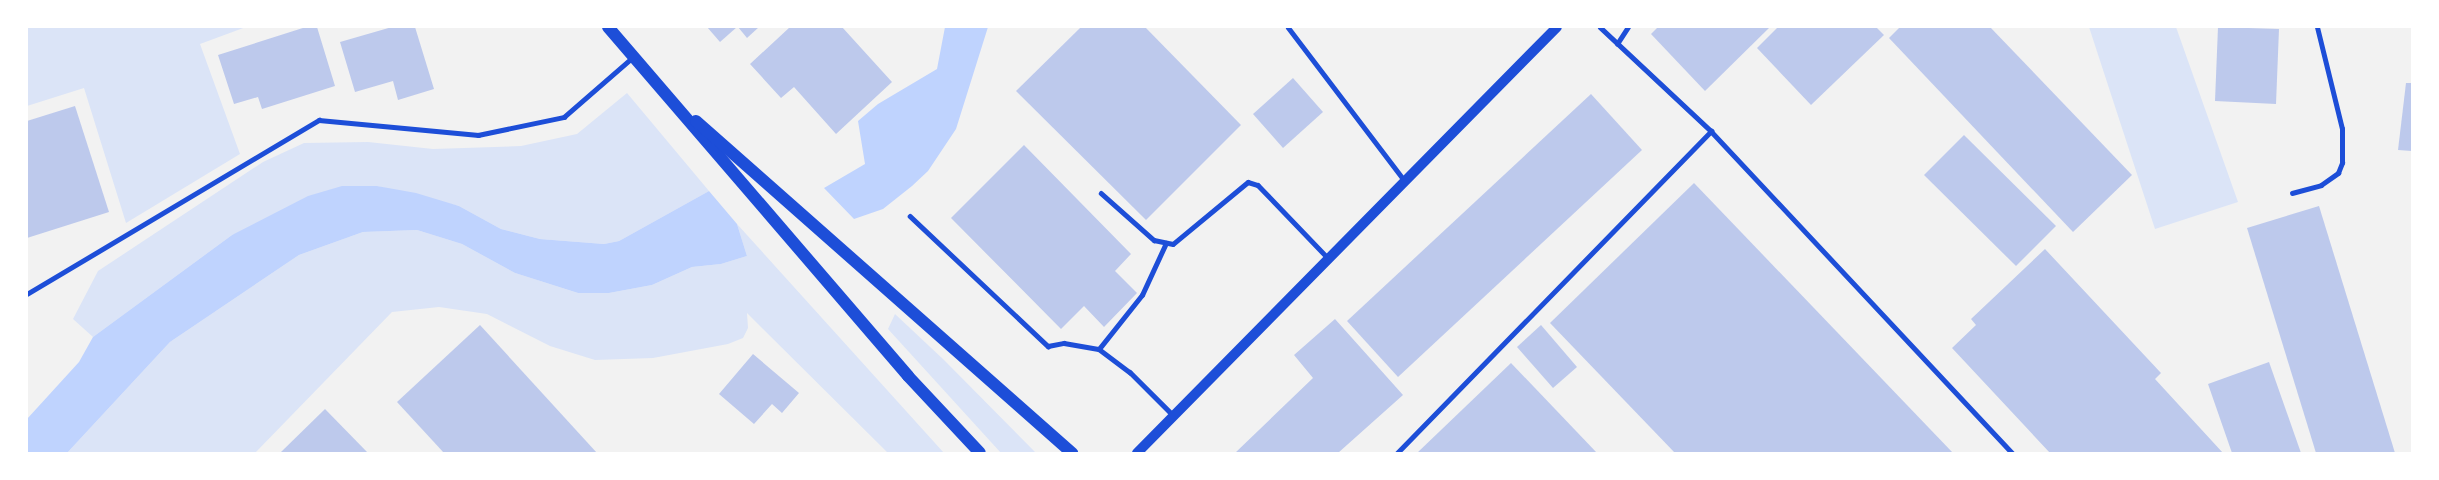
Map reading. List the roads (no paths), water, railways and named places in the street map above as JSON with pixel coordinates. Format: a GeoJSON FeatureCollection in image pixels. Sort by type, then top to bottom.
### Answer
{"type":"FeatureCollection","features":[{"type":"Feature","properties":{"kind":"main road"},"geometry":{"type":"LineString","coordinates":[[608,27],[900,368],[980,453]]}},
{"type":"Feature","properties":{"kind":"main road"},"geometry":{"type":"LineString","coordinates":[[657,86],[1072,453]]}},
{"type":"Feature","properties":{"kind":"street"},"geometry":{"type":"LineString","coordinates":[[1137,453],[1557,27]]}},
{"type":"Feature","properties":{"kind":"lane"},"geometry":{"type":"LineString","coordinates":[[1287,27],[1406,181]]}},
{"type":"Feature","properties":{"kind":"lane"},"geometry":{"type":"LineString","coordinates":[[1600,27],[1711,131],[2012,453]]}},
{"type":"Feature","properties":{"kind":"lane"},"geometry":{"type":"LineString","coordinates":[[1617,44],[1629,27]]}},
{"type":"Feature","properties":{"kind":"lane"},"geometry":{"type":"LineString","coordinates":[[2292,193],[2321,185],[2338,173],[2342,163],[2342,129],[2317,27]]}},
{"type":"Feature","properties":{"kind":"lane"},"geometry":{"type":"LineString","coordinates":[[27,294],[319,120],[478,135],[564,117],[633,57]]}},
{"type":"Feature","properties":{"kind":"lane"},"geometry":{"type":"LineString","coordinates":[[1397,453],[1711,131]]}},
{"type":"Feature","properties":{"kind":"lane"},"geometry":{"type":"LineString","coordinates":[[1101,193],[1154,240],[1167,243],[1182,239],[1248,182],[1258,185],[1329,259]]}},
{"type":"Feature","properties":{"kind":"lane"},"geometry":{"type":"LineString","coordinates":[[910,216],[1048,346],[1064,343],[1099,349],[1130,372],[1174,416]]}},
{"type":"Feature","properties":{"kind":"lane"},"geometry":{"type":"LineString","coordinates":[[1099,349],[1142,295],[1167,243]]}},
{"type":"Feature","properties":{"kind":"water"},"geometry":{"type":"Polygon","coordinates":[[[945,27],[988,27],[956,129],[928,171],[912,186],[883,209],[854,219],[824,188],[865,164],[858,121],[878,104],[937,69],[945,27]]]}},
{"type":"Feature","properties":{"kind":"water"},"geometry":{"type":"Polygon","coordinates":[[[342,186],[377,186],[416,193],[459,206],[501,229],[540,239],[604,244],[619,241],[709,191],[737,224],[747,256],[721,264],[692,267],[652,285],[609,293],[578,293],[515,273],[462,244],[417,230],[363,232],[299,255],[170,342],[67,453],[27,453],[27,419],[79,362],[93,337],[232,235],[308,196],[342,186]]]}}]}
